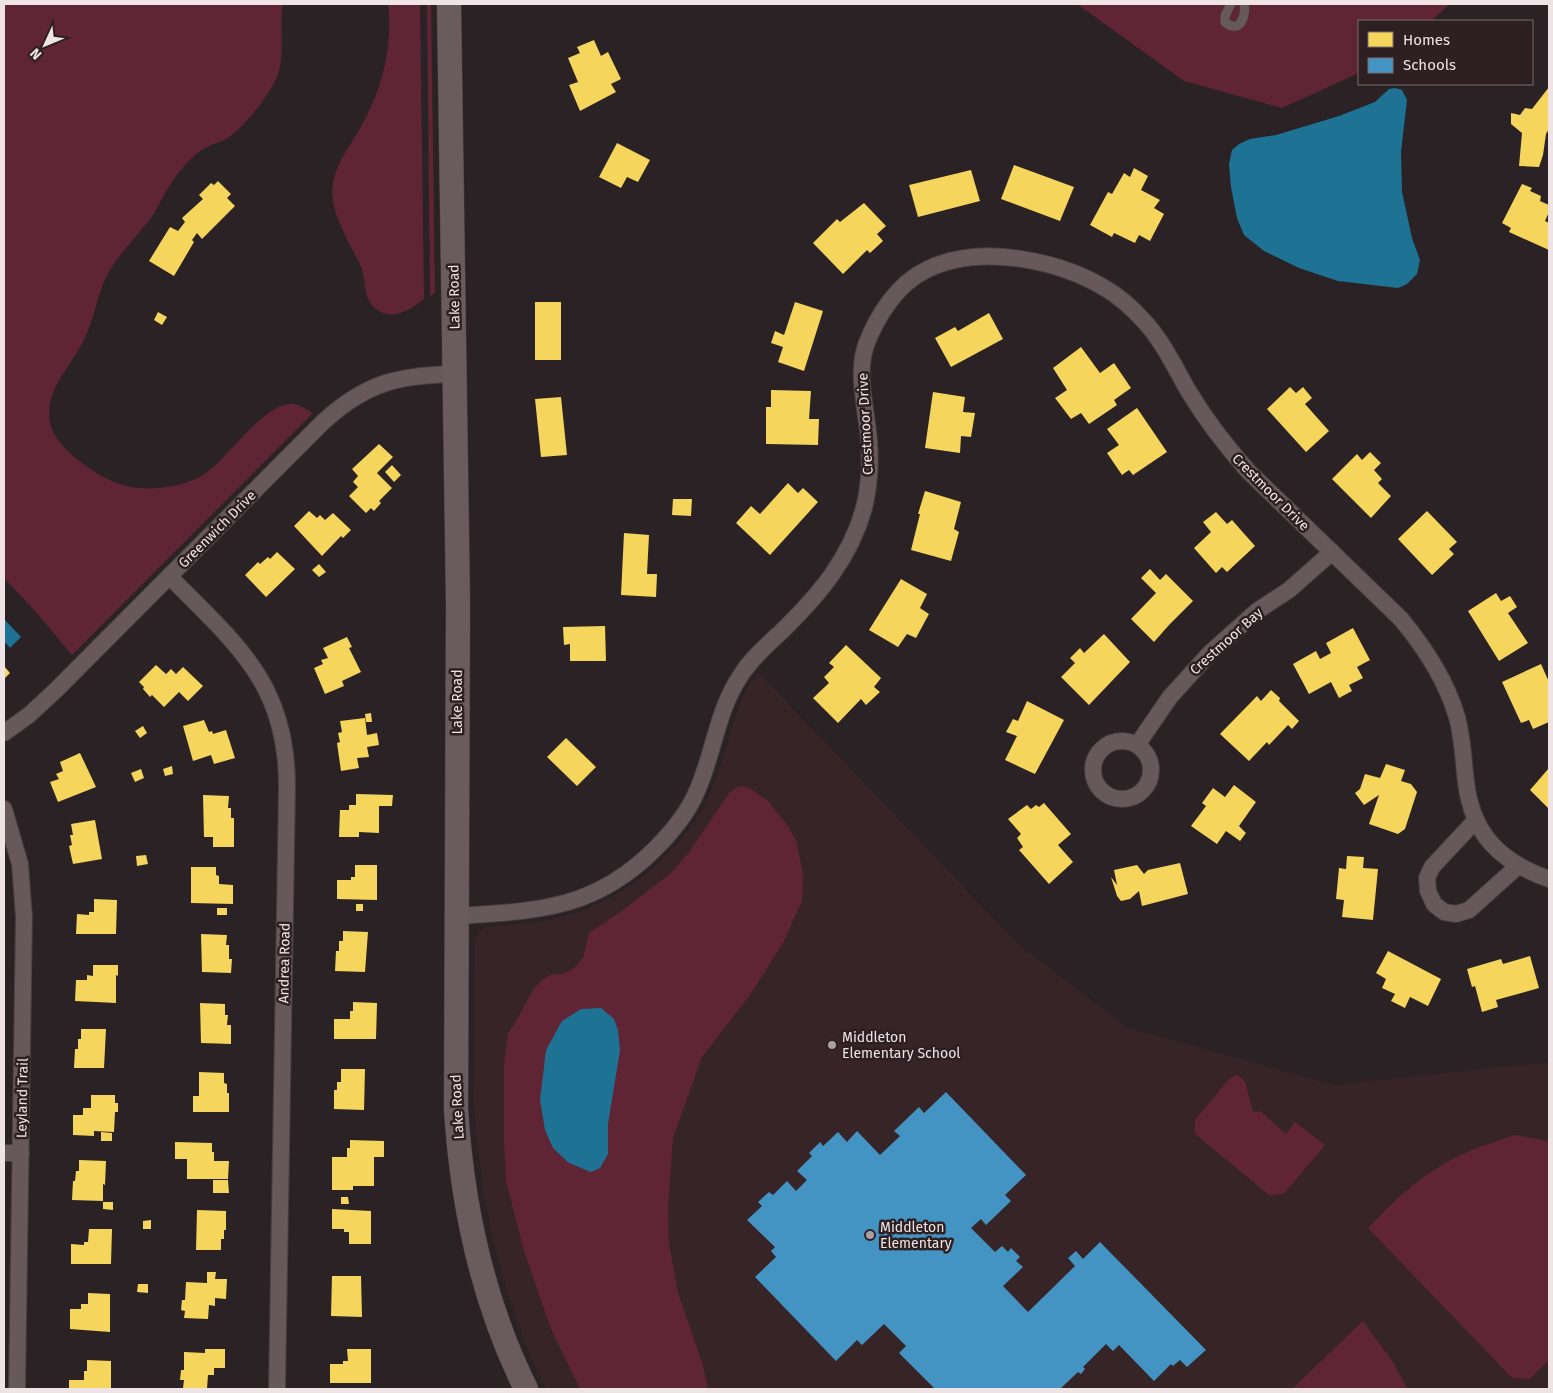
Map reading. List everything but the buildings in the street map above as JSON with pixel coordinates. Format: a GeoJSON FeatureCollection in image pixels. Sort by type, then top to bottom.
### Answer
{"type":"FeatureCollection","features":[{"type":"Feature","properties":{"kind":"street","name":"Lake Road"},"geometry":{"type":"LineString","coordinates":[[449,4],[458,595],[456,1100],[462,1175],[470,1221],[483,1275],[504,1338],[526,1389]]}},
{"type":"Feature","properties":{"kind":"street","name":"Crestmoor Drive"},"geometry":{"type":"LineString","coordinates":[[456,916],[526,912],[578,901],[602,890],[624,876],[646,859],[666,839],[684,816],[697,792],[721,716],[730,692],[738,678],[827,583],[843,559],[856,534],[864,506],[869,476],[869,437],[862,392],[861,370],[864,350],[872,329],[885,308],[902,287],[924,270],[950,260],[976,257],[1006,257],[1061,269],[1110,291],[1146,323],[1161,342],[1199,408],[1248,471],[1401,619],[1420,641],[1436,666],[1456,715],[1470,804],[1475,821],[1501,853],[1518,866],[1549,879]]}},
{"type":"Feature","properties":{"kind":"street","name":"Greenwich Drive"},"geometry":{"type":"LineString","coordinates":[[4,733],[56,690],[322,423],[350,400],[388,382],[420,376],[455,374]]}},
{"type":"Feature","properties":{"kind":"street","name":"Crestmoor Bay"},"geometry":{"type":"LineString","coordinates":[[1137,745],[1170,697],[1209,654],[1257,611],[1289,590],[1332,552]]}},
{"type":"Feature","properties":{"kind":"street","name":"Andrea Road"},"geometry":{"type":"LineString","coordinates":[[170,576],[228,636],[254,667],[270,695],[279,722],[286,754],[277,1389]]}},
{"type":"Feature","properties":{"kind":"street","name":"Leyland Trail"},"geometry":{"type":"LineString","coordinates":[[4,810],[20,864],[24,902],[17,1389]]}},
{"type":"Feature","properties":{"kind":"street"},"geometry":{"type":"LineString","coordinates":[[1475,821],[1432,867],[1427,878],[1427,885],[1434,904],[1444,912],[1456,914],[1469,910],[1518,866]]}},
{"type":"Feature","properties":{"kind":"street"},"geometry":{"type":"LineString","coordinates":[[4,1152],[21,1153]]}},
{"type":"Feature","properties":{"kind":"lane"},"geometry":{"type":"LineString","coordinates":[[1231,4],[1225,16],[1225,22],[1234,27],[1238,26],[1242,20],[1245,12],[1244,4]]}},
{"type":"Feature","properties":{"kind":"shaded area"},"geometry":{"type":"Polygon","coordinates":[[[4,4],[283,4],[280,66],[273,85],[253,114],[234,133],[201,151],[187,163],[173,180],[153,215],[120,255],[104,282],[84,340],[55,389],[49,411],[50,422],[57,439],[70,453],[107,479],[136,488],[159,488],[177,485],[201,476],[215,465],[258,421],[281,406],[297,405],[313,413],[72,655],[4,578],[4,4]]]}},
{"type":"Feature","properties":{"kind":"shaded area"},"geometry":{"type":"Polygon","coordinates":[[[388,4],[420,4],[424,299],[413,307],[395,314],[382,313],[369,300],[361,267],[335,210],[332,189],[337,168],[371,108],[381,79],[388,49],[388,4]]]}},
{"type":"Feature","properties":{"kind":"shaded area"},"geometry":{"type":"Polygon","coordinates":[[[427,4],[431,4],[435,293],[430,296],[427,4]]]}},
{"type":"Feature","properties":{"kind":"shaded area"},"geometry":{"type":"Polygon","coordinates":[[[1077,4],[1450,4],[1432,20],[1358,20],[1358,73],[1282,108],[1184,81],[1077,4]]]}},
{"type":"Feature","properties":{"kind":"shaded area","name":"Middleton Elementary School"},"geometry":{"type":"Polygon","coordinates":[[[759,673],[1018,944],[1128,1028],[1334,1085],[1549,1062],[1549,1389],[546,1389],[526,1345],[508,1295],[494,1243],[483,1190],[474,1103],[475,939],[479,932],[486,927],[541,922],[582,911],[616,895],[657,865],[684,836],[702,811],[718,774],[741,700],[759,673]]]}},
{"type":"Feature","properties":{"kind":"shaded area"},"geometry":{"type":"Polygon","coordinates":[[[742,786],[767,800],[785,822],[796,840],[803,873],[802,901],[783,943],[750,995],[702,1057],[673,1138],[668,1206],[669,1243],[678,1293],[703,1365],[708,1389],[580,1389],[551,1329],[524,1251],[506,1181],[504,1064],[508,1033],[533,990],[541,981],[550,975],[563,974],[573,969],[583,958],[589,933],[623,910],[671,873],[690,851],[729,793],[735,788],[742,786]]]}},
{"type":"Feature","properties":{"kind":"shaded area"},"geometry":{"type":"Polygon","coordinates":[[[1237,1075],[1245,1081],[1253,1112],[1260,1111],[1286,1134],[1295,1122],[1325,1145],[1284,1194],[1269,1195],[1195,1134],[1195,1120],[1229,1079],[1237,1075]]]}},
{"type":"Feature","properties":{"kind":"shaded area"},"geometry":{"type":"Polygon","coordinates":[[[1515,1135],[1549,1141],[1549,1360],[1530,1379],[1512,1378],[1368,1228],[1405,1192],[1436,1169],[1471,1150],[1515,1135]]]}},
{"type":"Feature","properties":{"kind":"shaded area"},"geometry":{"type":"Polygon","coordinates":[[[1363,1321],[1393,1362],[1407,1389],[1292,1389],[1363,1321]]]}},
{"type":"Feature","properties":{"kind":"water"},"geometry":{"type":"Polygon","coordinates":[[[1389,89],[1402,90],[1407,100],[1401,152],[1402,192],[1412,238],[1420,260],[1417,274],[1407,284],[1398,288],[1338,281],[1299,268],[1264,251],[1244,235],[1237,218],[1231,187],[1229,164],[1232,150],[1250,139],[1276,135],[1339,116],[1375,102],[1389,89]]]}},
{"type":"Feature","properties":{"kind":"water"},"geometry":{"type":"Polygon","coordinates":[[[4,619],[21,637],[10,648],[4,641],[4,619]]]}},
{"type":"Feature","properties":{"kind":"water"},"geometry":{"type":"Polygon","coordinates":[[[601,1008],[614,1019],[618,1030],[620,1050],[608,1124],[608,1154],[600,1168],[591,1172],[569,1163],[553,1148],[545,1130],[540,1100],[546,1050],[562,1021],[581,1009],[601,1008]]]}},
{"type":"Feature","properties":{"kind":"place","name":"Middleton Elementary School"},"geometry":{"type":"Point","coordinates":[832,1045]}},
{"type":"Feature","properties":{"kind":"place","name":"Middleton Elementary"},"geometry":{"type":"Point","coordinates":[870,1235]}}]}
